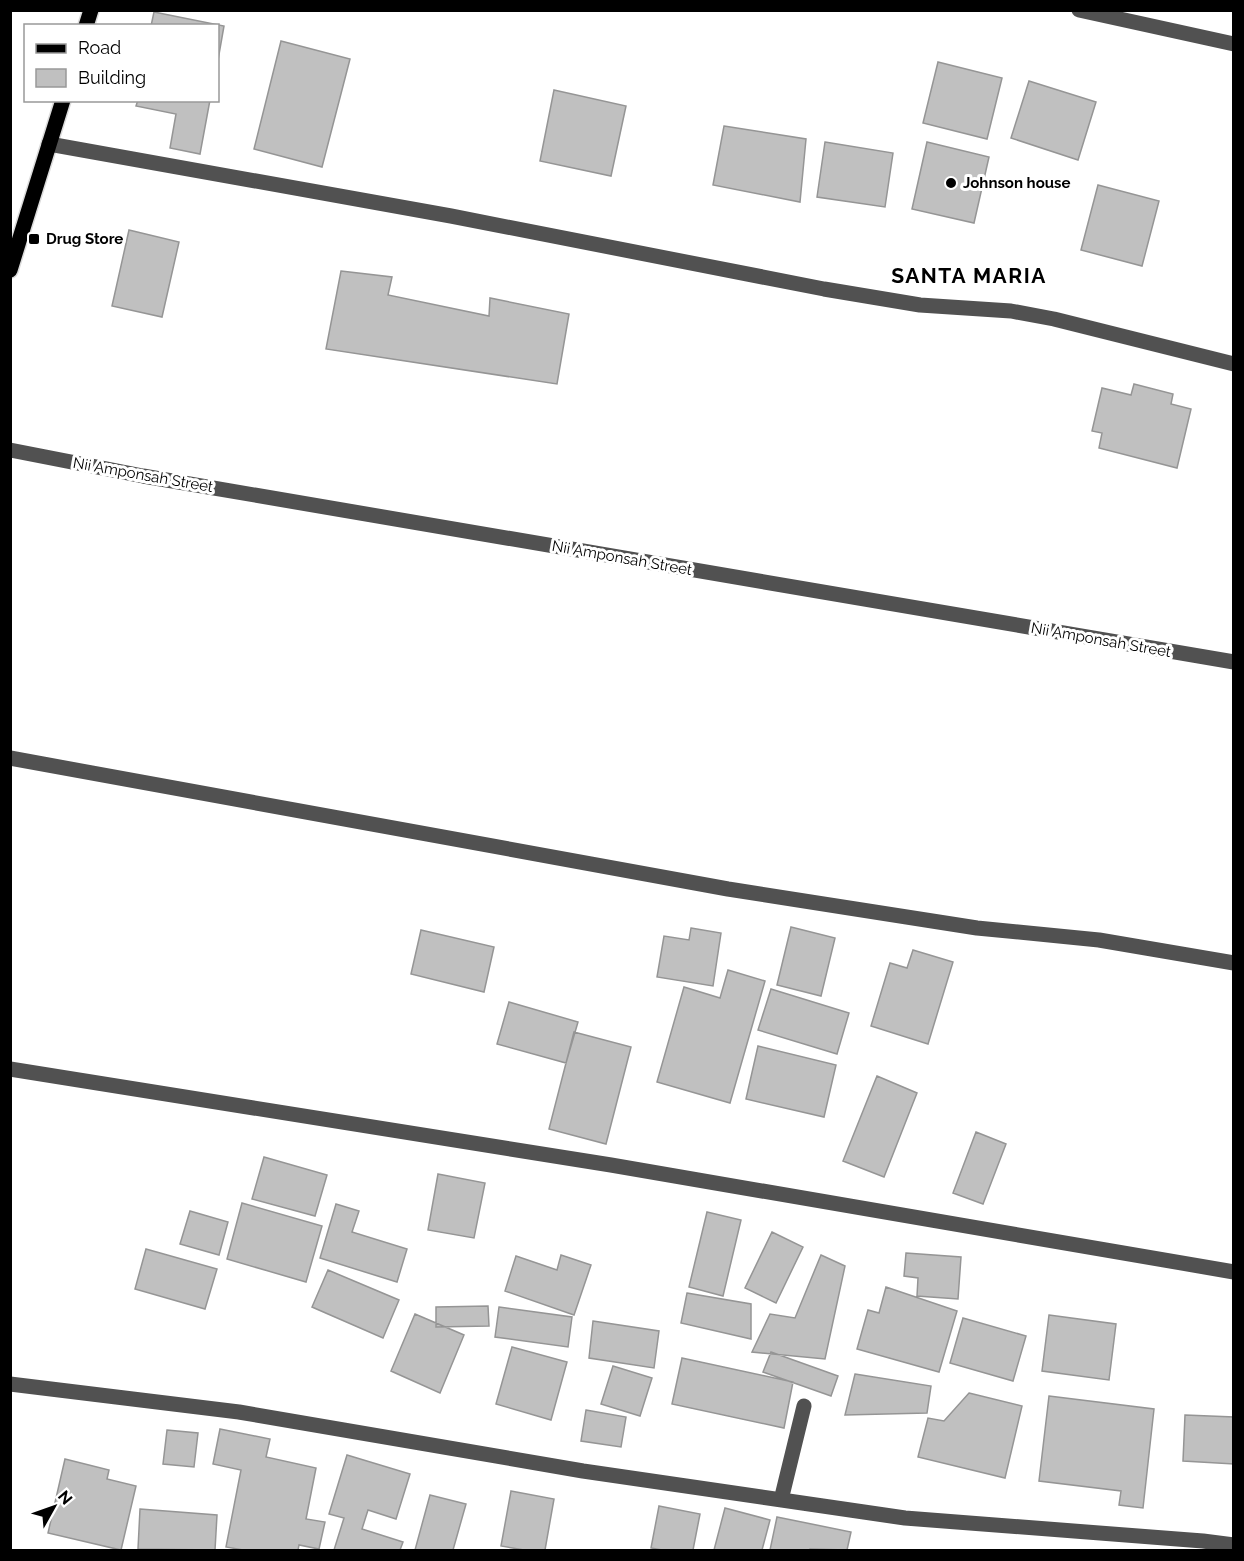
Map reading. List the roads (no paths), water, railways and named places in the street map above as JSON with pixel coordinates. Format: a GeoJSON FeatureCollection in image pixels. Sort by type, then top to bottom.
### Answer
{"type":"FeatureCollection","features":[{"type":"Feature","properties":{"kind":"main road"},"geometry":{"type":"LineString","coordinates":[[10,270],[62,102]]}},
{"type":"Feature","properties":{"kind":"street"},"geometry":{"type":"LineString","coordinates":[[1080,10],[1233,44]]}},
{"type":"Feature","properties":{"kind":"street"},"geometry":{"type":"LineString","coordinates":[[49,144],[451,216],[824,289],[920,305],[1011,311],[1054,319],[1233,364]]}},
{"type":"Feature","properties":{"kind":"street","name":"Nii Amponsah Street"},"geometry":{"type":"LineString","coordinates":[[10,450],[154,478],[1233,662]]}},
{"type":"Feature","properties":{"kind":"street"},"geometry":{"type":"LineString","coordinates":[[10,758],[728,889],[977,928],[1099,940],[1233,963]]}},
{"type":"Feature","properties":{"kind":"street"},"geometry":{"type":"LineString","coordinates":[[10,1069],[611,1165],[1233,1272]]}},
{"type":"Feature","properties":{"kind":"street"},"geometry":{"type":"LineString","coordinates":[[10,1384],[239,1412],[584,1471],[905,1518],[1203,1540],[1233,1545]]}},
{"type":"Feature","properties":{"kind":"street"},"geometry":{"type":"LineString","coordinates":[[782,1500],[804,1406]]}},
{"type":"Feature","properties":{"kind":"place","name":"Johnson house"},"geometry":{"type":"Point","coordinates":[951,183]}},
{"type":"Feature","properties":{"kind":"place","name":"Drug Store"},"geometry":{"type":"Point","coordinates":[34,239]}},
{"type":"Feature","properties":{"kind":"district","name":"SANTA MARIA"},"geometry":{"type":"Point","coordinates":[969,276]}}]}
